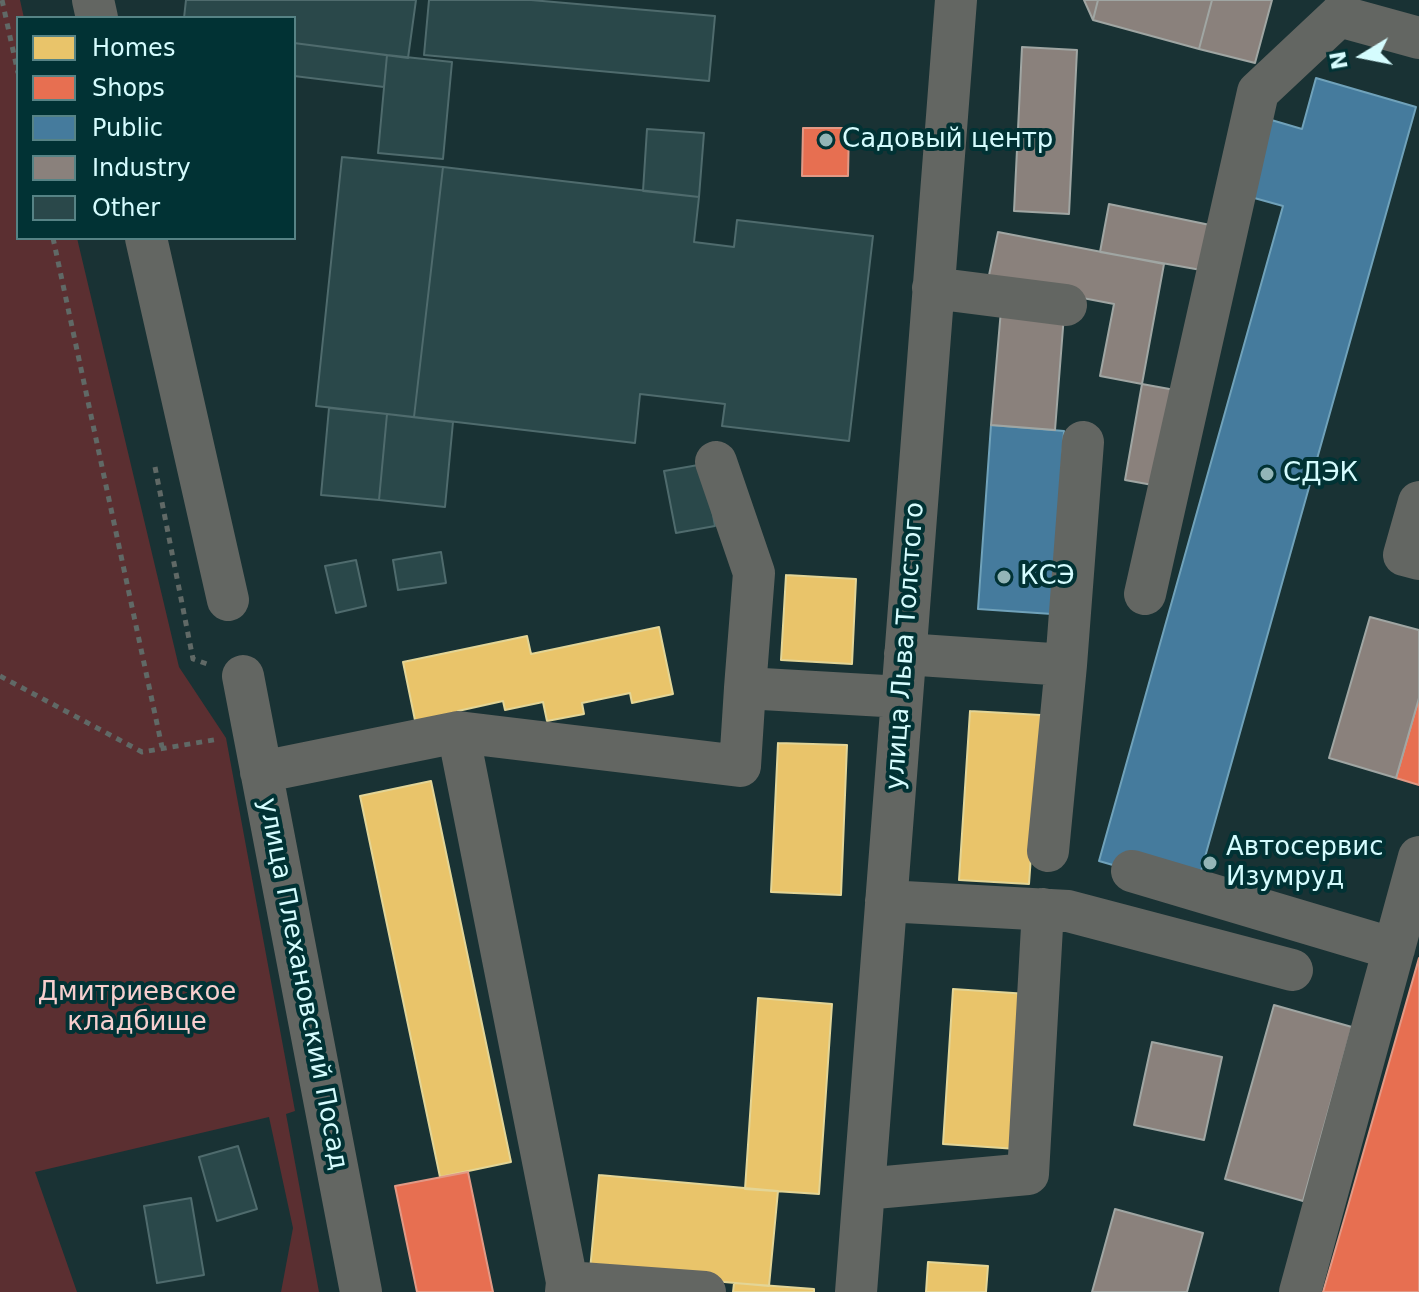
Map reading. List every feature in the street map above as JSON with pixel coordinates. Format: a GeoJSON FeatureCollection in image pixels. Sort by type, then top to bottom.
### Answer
{"type":"FeatureCollection","features":[{"type":"Feature","properties":{"kind":"street","name":"улица Льва Толстого"},"geometry":{"type":"LineString","coordinates":[[856,1292],[956,0]]}},
{"type":"Feature","properties":{"kind":"street"},"geometry":{"type":"LineString","coordinates":[[1145,594],[1258,92],[1339,16],[1419,38]]}},
{"type":"Feature","properties":{"kind":"street"},"geometry":{"type":"LineString","coordinates":[[146,240],[228,600]]}},
{"type":"Feature","properties":{"kind":"street"},"geometry":{"type":"LineString","coordinates":[[933,288],[1066,305]]}},
{"type":"Feature","properties":{"kind":"street"},"geometry":{"type":"LineString","coordinates":[[1048,851],[1083,442]]}},
{"type":"Feature","properties":{"kind":"street"},"geometry":{"type":"LineString","coordinates":[[261,772],[458,732],[740,766],[754,573],[716,462]]}},
{"type":"Feature","properties":{"kind":"street"},"geometry":{"type":"LineString","coordinates":[[1419,502],[1404,555],[1419,559]]}},
{"type":"Feature","properties":{"kind":"street"},"geometry":{"type":"LineString","coordinates":[[905,654],[1066,665]]}},
{"type":"Feature","properties":{"kind":"street","name":"улица Плехановский Посад"},"geometry":{"type":"LineString","coordinates":[[243,676],[361,1292]]}},
{"type":"Feature","properties":{"kind":"street"},"geometry":{"type":"LineString","coordinates":[[745,688],[902,697]]}},
{"type":"Feature","properties":{"kind":"street"},"geometry":{"type":"LineString","coordinates":[[458,732],[566,1287],[705,1292]]}},
{"type":"Feature","properties":{"kind":"street"},"geometry":{"type":"LineString","coordinates":[[1300,1292],[1419,857]]}},
{"type":"Feature","properties":{"kind":"street"},"geometry":{"type":"LineString","coordinates":[[1132,871],[1394,949]]}},
{"type":"Feature","properties":{"kind":"street"},"geometry":{"type":"LineString","coordinates":[[886,901],[1068,911],[1292,970]]}},
{"type":"Feature","properties":{"kind":"street"},"geometry":{"type":"LineString","coordinates":[[864,1189],[1028,1174],[1043,909]]}},
{"type":"Feature","properties":{"kind":"path"},"geometry":{"type":"LineString","coordinates":[[2,0],[16,64]]}},
{"type":"Feature","properties":{"kind":"path"},"geometry":{"type":"LineString","coordinates":[[53,240],[162,747]]}},
{"type":"Feature","properties":{"kind":"path"},"geometry":{"type":"LineString","coordinates":[[0,676],[142,752],[226,738],[253,727]]}},
{"type":"Feature","properties":{"kind":"green space","name":"Дмитриевское кладбище"},"geometry":{"type":"Polygon","coordinates":[[[0,0],[20,0],[24,16],[16,16],[16,240],[77,240],[179,667],[226,738],[295,1111],[286,1114],[319,1292],[281,1292],[293,1228],[269,1117],[35,1172],[77,1292],[0,1292],[0,0]]]}},
{"type":"Feature","properties":{"kind":"building: Homes"},"geometry":{"type":"Polygon","coordinates":[[[786,575],[856,579],[852,664],[781,660],[786,575]]]}},
{"type":"Feature","properties":{"kind":"building: Homes"},"geometry":{"type":"Polygon","coordinates":[[[659,627],[673,694],[632,703],[630,693],[582,703],[584,714],[547,721],[543,702],[505,710],[503,701],[458,711],[460,721],[417,730],[403,662],[527,636],[531,654],[659,627]]]}},
{"type":"Feature","properties":{"kind":"building: Homes"},"geometry":{"type":"Polygon","coordinates":[[[970,711],[1041,715],[1029,884],[959,880],[970,711]]]}},
{"type":"Feature","properties":{"kind":"building: Homes"},"geometry":{"type":"Polygon","coordinates":[[[778,743],[847,745],[841,895],[771,892],[778,743]]]}},
{"type":"Feature","properties":{"kind":"building: Homes"},"geometry":{"type":"Polygon","coordinates":[[[431,781],[511,1162],[440,1177],[360,796],[431,781]]]}},
{"type":"Feature","properties":{"kind":"building: Homes"},"geometry":{"type":"Polygon","coordinates":[[[953,989],[1028,994],[1017,1149],[943,1144],[953,989]]]}},
{"type":"Feature","properties":{"kind":"building: Homes"},"geometry":{"type":"Polygon","coordinates":[[[758,998],[832,1004],[819,1194],[745,1189],[758,998]]]}},
{"type":"Feature","properties":{"kind":"building: Homes"},"geometry":{"type":"Polygon","coordinates":[[[599,1175],[778,1191],[769,1286],[590,1270],[599,1175]]]}},
{"type":"Feature","properties":{"kind":"building: Homes"},"geometry":{"type":"Polygon","coordinates":[[[928,1262],[988,1266],[986,1292],[926,1292],[928,1262]]]}},
{"type":"Feature","properties":{"kind":"building: Homes"},"geometry":{"type":"Polygon","coordinates":[[[734,1283],[814,1289],[814,1292],[733,1292],[734,1283]]]}},
{"type":"Feature","properties":{"kind":"building: Shops","name":"Садовый центр"},"geometry":{"type":"Polygon","coordinates":[[[803,128],[849,128],[848,176],[802,176],[803,128]]]}},
{"type":"Feature","properties":{"kind":"building: Shops"},"geometry":{"type":"Polygon","coordinates":[[[1419,698],[1419,785],[1396,778],[1419,698]]]}},
{"type":"Feature","properties":{"kind":"building: Shops"},"geometry":{"type":"Polygon","coordinates":[[[1419,958],[1419,1292],[1323,1292],[1346,1213],[1419,958]]]}},
{"type":"Feature","properties":{"kind":"building: Shops"},"geometry":{"type":"Polygon","coordinates":[[[468,1172],[493,1292],[417,1292],[395,1186],[468,1172]]]}},
{"type":"Feature","properties":{"kind":"building: Public"},"geometry":{"type":"Polygon","coordinates":[[[1316,78],[1416,107],[1196,889],[1099,861],[1283,206],[1247,196],[1268,119],[1302,129],[1316,78]]]}},
{"type":"Feature","properties":{"kind":"building: Public"},"geometry":{"type":"Polygon","coordinates":[[[991,425],[1064,431],[1052,614],[978,609],[991,425]]]}},
{"type":"Feature","properties":{"kind":"building: Industry"},"geometry":{"type":"Polygon","coordinates":[[[1084,0],[1098,0],[1093,20],[1084,0]]]}},
{"type":"Feature","properties":{"kind":"building: Industry"},"geometry":{"type":"Polygon","coordinates":[[[1098,0],[1212,0],[1199,49],[1093,20],[1098,0]]]}},
{"type":"Feature","properties":{"kind":"building: Industry"},"geometry":{"type":"Polygon","coordinates":[[[1212,0],[1272,0],[1255,63],[1199,49],[1212,0]]]}},
{"type":"Feature","properties":{"kind":"building: Industry"},"geometry":{"type":"Polygon","coordinates":[[[1022,47],[1077,50],[1069,214],[1014,211],[1022,47]]]}},
{"type":"Feature","properties":{"kind":"building: Industry"},"geometry":{"type":"Polygon","coordinates":[[[1109,204],[1210,225],[1201,270],[1100,252],[1109,204]]]}},
{"type":"Feature","properties":{"kind":"building: Industry"},"geometry":{"type":"Polygon","coordinates":[[[998,232],[1164,264],[1142,384],[1100,376],[1114,304],[988,280],[998,232]]]}},
{"type":"Feature","properties":{"kind":"building: Industry"},"geometry":{"type":"Polygon","coordinates":[[[1001,310],[1064,315],[1055,430],[991,425],[1001,310]]]}},
{"type":"Feature","properties":{"kind":"building: Industry"},"geometry":{"type":"Polygon","coordinates":[[[1142,384],[1175,390],[1158,486],[1125,480],[1142,384]]]}},
{"type":"Feature","properties":{"kind":"building: Industry"},"geometry":{"type":"Polygon","coordinates":[[[1370,617],[1419,630],[1419,698],[1396,778],[1329,758],[1370,617]]]}},
{"type":"Feature","properties":{"kind":"building: Industry"},"geometry":{"type":"Polygon","coordinates":[[[1274,1005],[1352,1027],[1303,1201],[1225,1179],[1274,1005]]]}},
{"type":"Feature","properties":{"kind":"building: Industry"},"geometry":{"type":"Polygon","coordinates":[[[1152,1042],[1222,1057],[1204,1140],[1134,1125],[1152,1042]]]}},
{"type":"Feature","properties":{"kind":"building: Industry"},"geometry":{"type":"Polygon","coordinates":[[[1115,1209],[1203,1233],[1187,1292],[1092,1292],[1115,1209]]]}},
{"type":"Feature","properties":{"kind":"building: Other"},"geometry":{"type":"Polygon","coordinates":[[[186,0],[416,0],[408,58],[296,43],[296,16],[184,16],[186,0]]]}},
{"type":"Feature","properties":{"kind":"building: Other"},"geometry":{"type":"Polygon","coordinates":[[[429,0],[531,0],[715,16],[709,81],[424,55],[429,0]]]}},
{"type":"Feature","properties":{"kind":"building: Other"},"geometry":{"type":"Polygon","coordinates":[[[296,43],[387,55],[384,87],[296,76],[296,43]]]}},
{"type":"Feature","properties":{"kind":"building: Other"},"geometry":{"type":"Polygon","coordinates":[[[387,55],[452,62],[443,159],[378,153],[387,55]]]}},
{"type":"Feature","properties":{"kind":"building: Other"},"geometry":{"type":"Polygon","coordinates":[[[647,129],[704,133],[699,197],[643,191],[647,129]]]}},
{"type":"Feature","properties":{"kind":"building: Other"},"geometry":{"type":"Polygon","coordinates":[[[342,157],[443,167],[414,417],[316,406],[342,157]]]}},
{"type":"Feature","properties":{"kind":"building: Other"},"geometry":{"type":"Polygon","coordinates":[[[443,167],[699,197],[694,242],[734,247],[737,220],[873,236],[849,441],[722,426],[725,404],[640,394],[635,443],[414,417],[443,167]]]}},
{"type":"Feature","properties":{"kind":"building: Other"},"geometry":{"type":"Polygon","coordinates":[[[329,408],[387,414],[379,500],[321,495],[329,408]]]}},
{"type":"Feature","properties":{"kind":"building: Other"},"geometry":{"type":"Polygon","coordinates":[[[387,414],[453,422],[445,507],[379,500],[387,414]]]}},
{"type":"Feature","properties":{"kind":"building: Other"},"geometry":{"type":"Polygon","coordinates":[[[704,464],[715,526],[676,533],[664,471],[704,464]]]}},
{"type":"Feature","properties":{"kind":"building: Other"},"geometry":{"type":"Polygon","coordinates":[[[441,552],[446,583],[398,590],[393,560],[441,552]]]}},
{"type":"Feature","properties":{"kind":"building: Other"},"geometry":{"type":"Polygon","coordinates":[[[356,560],[366,606],[336,613],[325,566],[356,560]]]}},
{"type":"Feature","properties":{"kind":"building: Other"},"geometry":{"type":"Polygon","coordinates":[[[238,1146],[257,1209],[217,1221],[199,1157],[238,1146]]]}},
{"type":"Feature","properties":{"kind":"building: Other"},"geometry":{"type":"Polygon","coordinates":[[[191,1198],[204,1275],[157,1283],[144,1206],[191,1198]]]}},
{"type":"Feature","properties":{"kind":"place","name":"Садовый центр"},"geometry":{"type":"Point","coordinates":[826,140]}},
{"type":"Feature","properties":{"kind":"place","name":"СДЭК"},"geometry":{"type":"Point","coordinates":[1267,474]}},
{"type":"Feature","properties":{"kind":"place","name":"КСЭ"},"geometry":{"type":"Point","coordinates":[1004,577]}},
{"type":"Feature","properties":{"kind":"place","name":"Автосервис Изумруд"},"geometry":{"type":"Point","coordinates":[1210,863]}}]}
